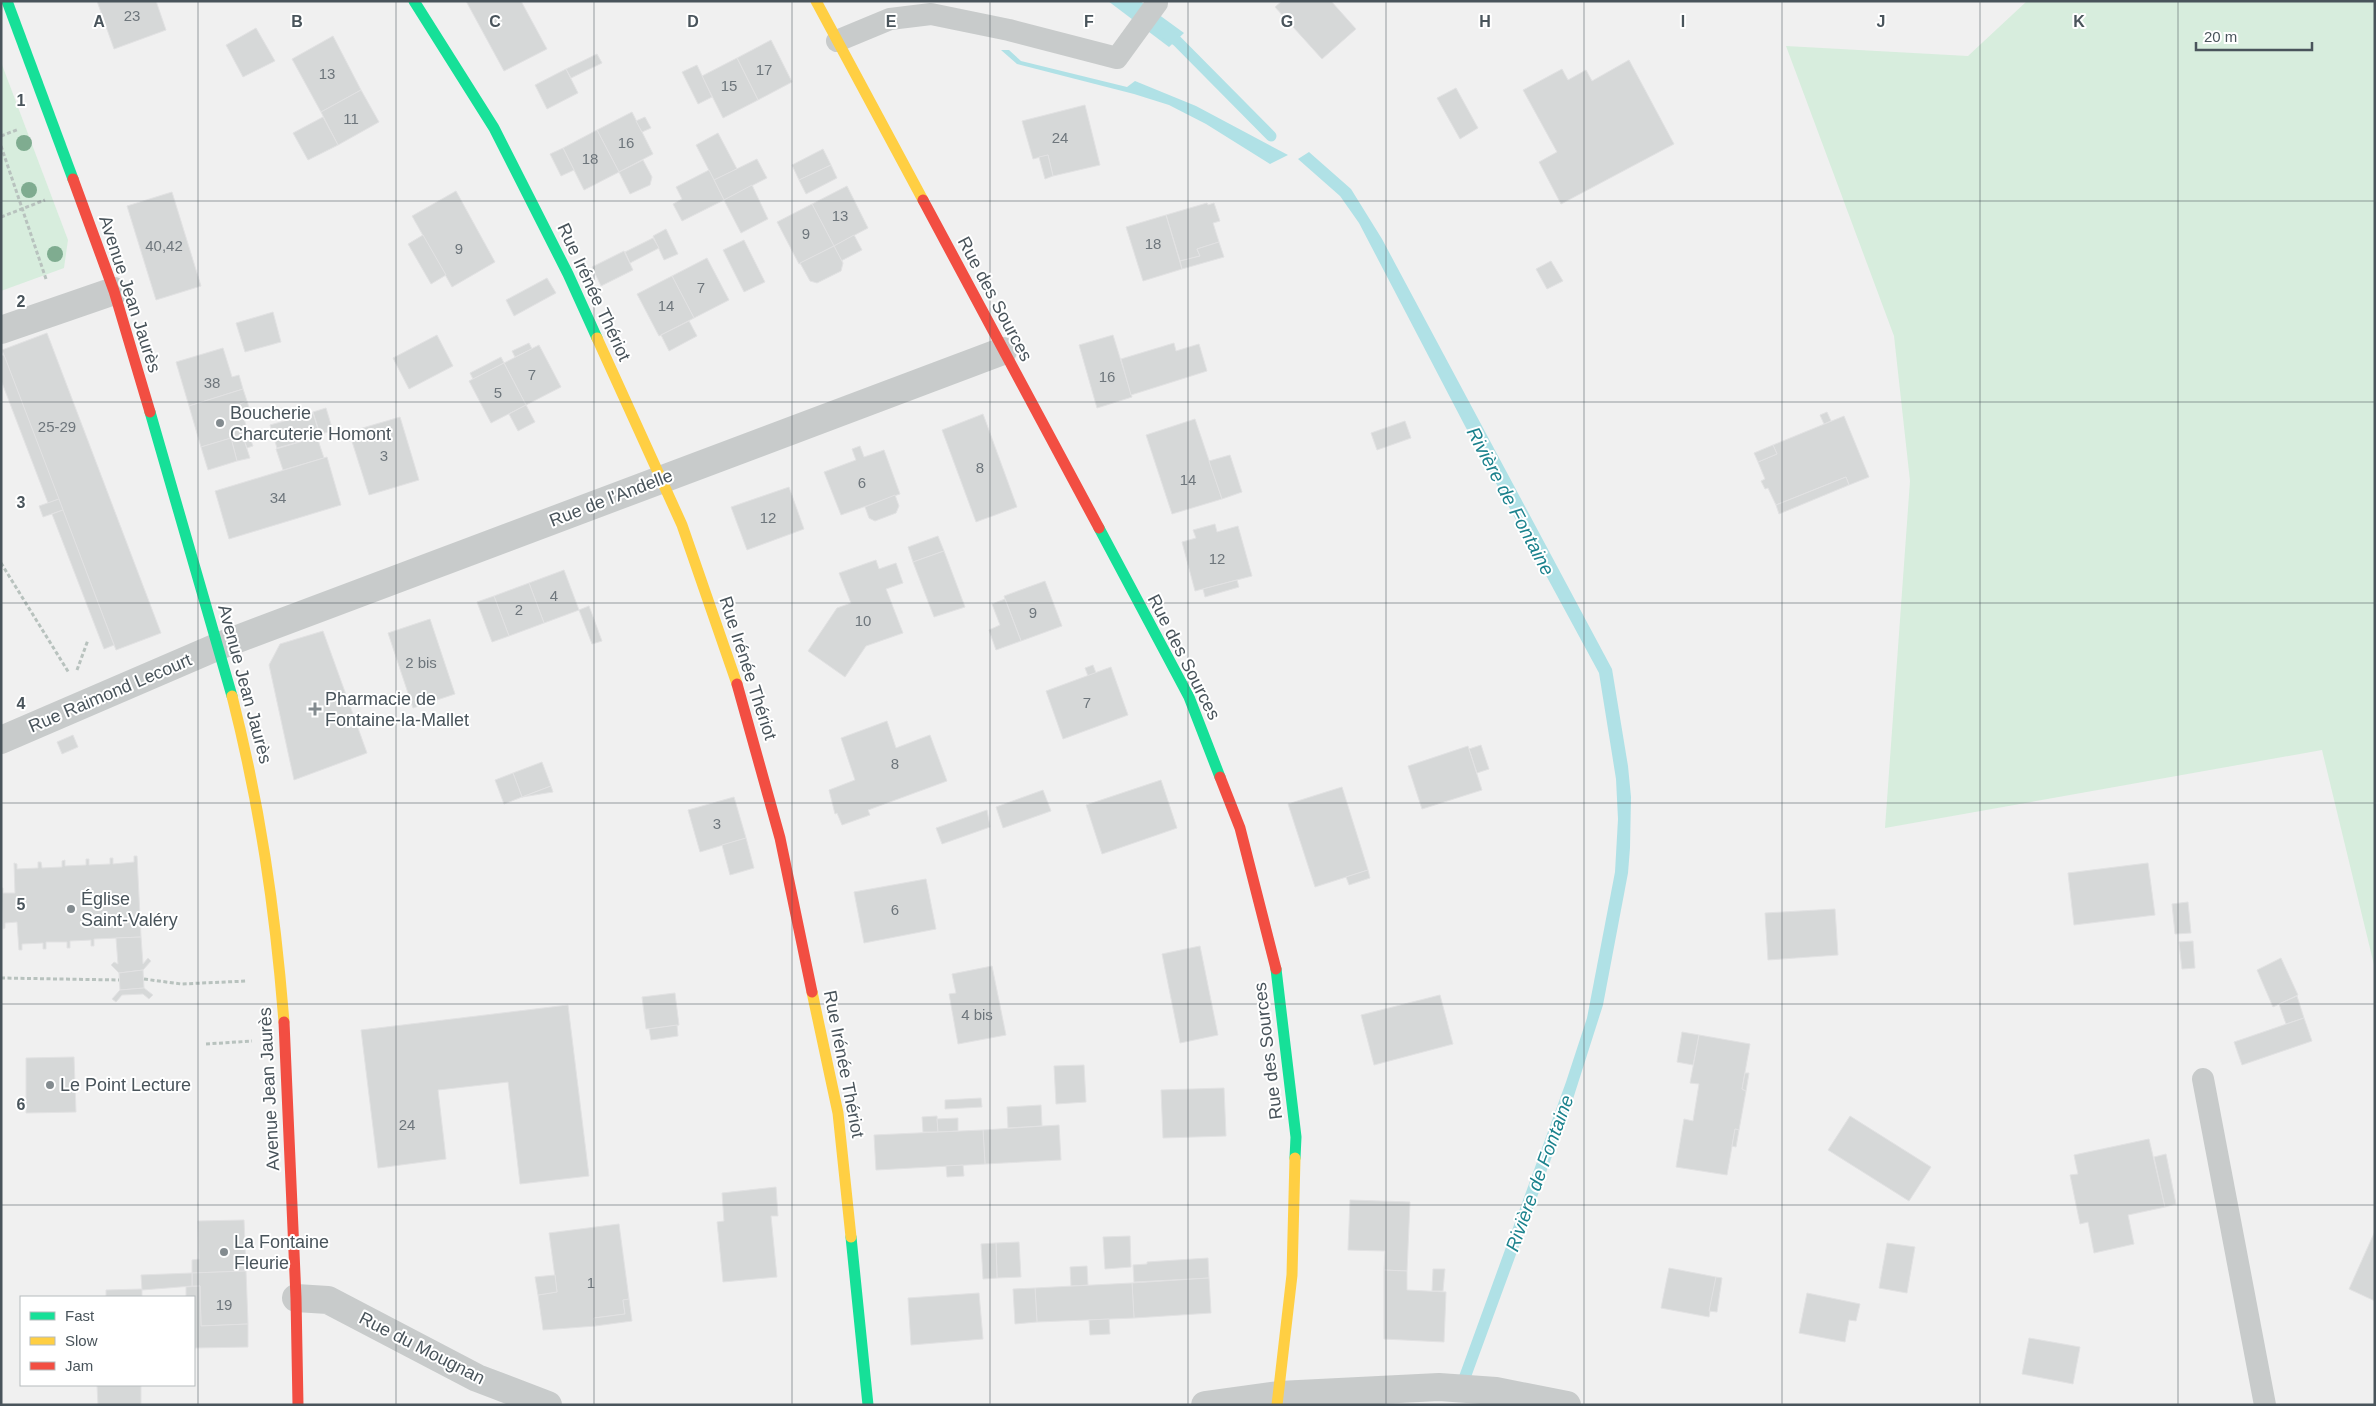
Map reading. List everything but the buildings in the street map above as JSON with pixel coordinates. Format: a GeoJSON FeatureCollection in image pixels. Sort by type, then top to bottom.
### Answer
{"type":"FeatureCollection","features":[{"type":"Feature","properties":{"kind":"street","name":"Avenue Jean Jaurès"},"geometry":{"type":"LineString","coordinates":[[7,1],[114,292],[219,646],[250,767],[266,854],[277,939],[285,1038],[296,1298],[298,1405]]}},
{"type":"Feature","properties":{"kind":"street","name":"Rue Irénée Thériot"},"geometry":{"type":"LineString","coordinates":[[414,1],[494,128],[568,274],[682,525],[744,703],[780,838],[838,1113],[868,1405]]}},
{"type":"Feature","properties":{"kind":"street","name":"Rue des Sources"},"geometry":{"type":"LineString","coordinates":[[816,1],[1189,697],[1240,828],[1279,980],[1296,1137],[1292,1275],[1278,1400]]}},
{"type":"Feature","properties":{"kind":"street"},"geometry":{"type":"LineString","coordinates":[[1,330],[114,292]]}},
{"type":"Feature","properties":{"kind":"street","name":"Rue de l'Andelle"},"geometry":{"type":"LineString","coordinates":[[219,646],[1003,351]]}},
{"type":"Feature","properties":{"kind":"street","name":"Rue Raimond Lecourt"},"geometry":{"type":"LineString","coordinates":[[1,740],[81,691],[219,646]]}},
{"type":"Feature","properties":{"kind":"street","name":"Rue du Mougnan"},"geometry":{"type":"LineString","coordinates":[[296,1298],[328,1300],[477,1378],[548,1405]]}},
{"type":"Feature","properties":{"kind":"street"},"geometry":{"type":"LineString","coordinates":[[1205,1405],[1439,1387],[1496,1391],[1567,1405]]}},
{"type":"Feature","properties":{"kind":"lane"},"geometry":{"type":"LineString","coordinates":[[837,42],[890,19],[931,14],[1009,30],[1117,58],[1157,4]]}},
{"type":"Feature","properties":{"kind":"lane"},"geometry":{"type":"LineString","coordinates":[[2203,1079],[2265,1405]]}},
{"type":"Feature","properties":{"kind":"path"},"geometry":{"type":"LineString","coordinates":[[1,146],[57,311]]}},
{"type":"Feature","properties":{"kind":"path"},"geometry":{"type":"LineString","coordinates":[[1,217],[76,188]]}},
{"type":"Feature","properties":{"kind":"path"},"geometry":{"type":"LineString","coordinates":[[1,563],[81,691]]}},
{"type":"Feature","properties":{"kind":"path"},"geometry":{"type":"LineString","coordinates":[[81,691],[88,640]]}},
{"type":"Feature","properties":{"kind":"path"},"geometry":{"type":"LineString","coordinates":[[1,978],[119,980]]}},
{"type":"Feature","properties":{"kind":"path"},"geometry":{"type":"LineString","coordinates":[[144,979],[181,984],[232,981]]}},
{"type":"Feature","properties":{"kind":"path"},"geometry":{"type":"LineString","coordinates":[[206,1044],[285,1038]]}},
{"type":"Feature","properties":{"kind":"green space"},"geometry":{"type":"Polygon","coordinates":[[[2027,1],[2375,1],[2375,969],[2322,750],[1885,828],[1910,481],[1894,336],[1786,46],[1968,56],[2027,1]]]}},
{"type":"Feature","properties":{"kind":"green space"},"geometry":{"type":"Polygon","coordinates":[[[1,62],[68,240],[64,268],[1,291],[1,62]]]}},
{"type":"Feature","properties":{"kind":"water"},"geometry":{"type":"Polygon","coordinates":[[[1108,1],[1140,1],[1184,33],[1169,47],[1108,1]]]}},
{"type":"Feature","properties":{"kind":"water"},"geometry":{"type":"Polygon","coordinates":[[[1001,50],[1009,50],[1021,61],[1127,87],[1135,81],[1196,106],[1288,155],[1270,164],[1206,124],[1169,105],[1134,94],[1017,64],[1001,50]]]}},
{"type":"Feature","properties":{"kind":"water"},"geometry":{"type":"Polygon","coordinates":[[[1309,152],[1351,189],[1382,239],[1612,669],[1628,766],[1631,797],[1628,873],[1603,1005],[1573,1099],[1470,1380],[1458,1379],[1566,1082],[1587,1018],[1615,872],[1618,819],[1616,779],[1599,673],[1465,426],[1359,223],[1340,196],[1298,159],[1309,152]]]}},
{"type":"Feature","properties":{"kind":"waterway","name":"Rivière de Fontaine"},"geometry":{"type":"LineString","coordinates":[[1165,33],[1177,41],[1271,136]]}},
{"type":"Feature","properties":{"kind":"traffic: fast"},"geometry":{"type":"LineString","coordinates":[[7,1],[73,179]]}},
{"type":"Feature","properties":{"kind":"traffic: fast"},"geometry":{"type":"LineString","coordinates":[[414,1],[494,128],[568,274],[597,338]]}},
{"type":"Feature","properties":{"kind":"traffic: fast"},"geometry":{"type":"LineString","coordinates":[[150,412],[232,696]]}},
{"type":"Feature","properties":{"kind":"traffic: fast"},"geometry":{"type":"LineString","coordinates":[[1099,528],[1189,697],[1220,777]]}},
{"type":"Feature","properties":{"kind":"traffic: fast"},"geometry":{"type":"LineString","coordinates":[[1276,969],[1296,1137],[1295,1158]]}},
{"type":"Feature","properties":{"kind":"traffic: fast"},"geometry":{"type":"LineString","coordinates":[[851,1237],[868,1405]]}},
{"type":"Feature","properties":{"kind":"traffic: slow"},"geometry":{"type":"LineString","coordinates":[[816,1],[923,200]]}},
{"type":"Feature","properties":{"kind":"traffic: slow"},"geometry":{"type":"LineString","coordinates":[[597,338],[682,525],[737,684]]}},
{"type":"Feature","properties":{"kind":"traffic: slow"},"geometry":{"type":"LineString","coordinates":[[232,696],[251,777],[265,858],[276,938],[284,1022]]}},
{"type":"Feature","properties":{"kind":"traffic: slow"},"geometry":{"type":"LineString","coordinates":[[812,992],[838,1113],[851,1237]]}},
{"type":"Feature","properties":{"kind":"traffic: slow"},"geometry":{"type":"LineString","coordinates":[[1277,1405],[1292,1275],[1295,1158]]}},
{"type":"Feature","properties":{"kind":"traffic: jam"},"geometry":{"type":"LineString","coordinates":[[73,179],[114,291],[150,412]]}},
{"type":"Feature","properties":{"kind":"traffic: jam"},"geometry":{"type":"LineString","coordinates":[[923,200],[1099,528]]}},
{"type":"Feature","properties":{"kind":"traffic: jam"},"geometry":{"type":"LineString","coordinates":[[737,684],[780,838],[812,992]]}},
{"type":"Feature","properties":{"kind":"traffic: jam"},"geometry":{"type":"LineString","coordinates":[[1220,777],[1240,828],[1276,969]]}},
{"type":"Feature","properties":{"kind":"traffic: jam"},"geometry":{"type":"LineString","coordinates":[[284,1022],[296,1298],[298,1405]]}},
{"type":"Feature","properties":{"kind":"place","name":"Boucherie Charcuterie Homont"},"geometry":{"type":"Point","coordinates":[220,423]}},
{"type":"Feature","properties":{"kind":"place","name":"Pharmacie de Fontaine-la-Mallet"},"geometry":{"type":"Point","coordinates":[315,709]}},
{"type":"Feature","properties":{"kind":"place","name":"Église Saint-Valéry"},"geometry":{"type":"Point","coordinates":[71,909]}},
{"type":"Feature","properties":{"kind":"place","name":"Le Point Lecture"},"geometry":{"type":"Point","coordinates":[50,1085]}},
{"type":"Feature","properties":{"kind":"place","name":"La Fontaine Fleurie"},"geometry":{"type":"Point","coordinates":[224,1252]}}]}
